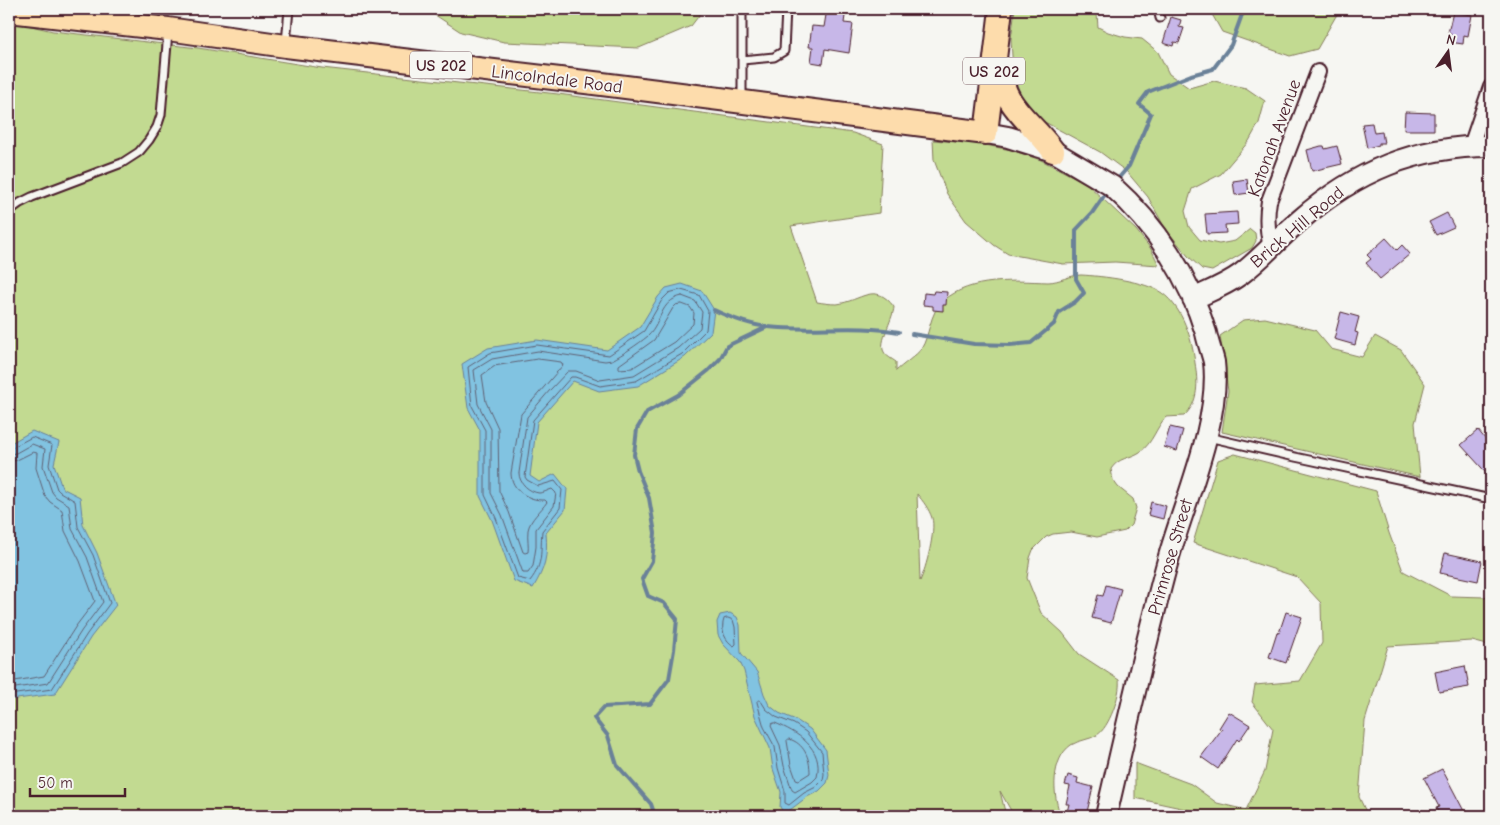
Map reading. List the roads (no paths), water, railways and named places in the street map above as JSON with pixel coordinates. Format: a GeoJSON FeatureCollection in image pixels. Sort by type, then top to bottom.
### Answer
{"type":"FeatureCollection","features":[{"type":"Feature","properties":{"kind":"main road","name":"US 202"},"geometry":{"type":"LineString","coordinates":[[986,133],[1001,9]]}},
{"type":"Feature","properties":{"kind":"main road","name":"Lincolndale Road"},"geometry":{"type":"LineString","coordinates":[[9,11],[168,29],[286,46],[986,133]]}},
{"type":"Feature","properties":{"kind":"main road"},"geometry":{"type":"LineString","coordinates":[[997,44],[998,67],[1002,84],[1010,101],[1019,115],[1040,132],[1053,150]]}},
{"type":"Feature","properties":{"kind":"main road","name":"Primrose Street"},"geometry":{"type":"LineString","coordinates":[[986,133],[1008,137],[1053,150],[1112,186],[1133,206],[1170,253],[1193,299],[1214,361],[1215,385],[1206,436],[1156,603],[1106,816]]}},
{"type":"Feature","properties":{"kind":"main road","name":"Brick Hill Road"},"geometry":{"type":"LineString","coordinates":[[1193,299],[1222,286],[1242,273],[1322,202],[1370,172],[1420,154],[1471,146],[1491,146]]}},
{"type":"Feature","properties":{"kind":"street","name":"Katonah Avenue"},"geometry":{"type":"LineString","coordinates":[[1271,248],[1266,230],[1269,201],[1318,72]]}},
{"type":"Feature","properties":{"kind":"street"},"geometry":{"type":"LineString","coordinates":[[1471,146],[1491,87]]}},
{"type":"Feature","properties":{"kind":"lane"},"geometry":{"type":"LineString","coordinates":[[286,46],[289,9]]}},
{"type":"Feature","properties":{"kind":"lane"},"geometry":{"type":"LineString","coordinates":[[742,9],[742,103]]}},
{"type":"Feature","properties":{"kind":"lane"},"geometry":{"type":"LineString","coordinates":[[742,60],[774,57],[784,51],[786,9]]}},
{"type":"Feature","properties":{"kind":"lane"},"geometry":{"type":"LineString","coordinates":[[1158,9],[1160,18]]}},
{"type":"Feature","properties":{"kind":"lane"},"geometry":{"type":"LineString","coordinates":[[9,211],[32,197],[122,163],[139,152],[157,127],[161,115],[168,29]]}},
{"type":"Feature","properties":{"kind":"lane"},"geometry":{"type":"LineString","coordinates":[[1206,436],[1491,499]]}},
{"type":"Feature","properties":{"kind":"water"},"geometry":{"type":"Polygon","coordinates":[[[682,284],[702,291],[714,310],[711,332],[685,357],[638,386],[599,391],[573,381],[537,422],[530,476],[539,482],[555,474],[567,489],[565,510],[546,533],[545,562],[533,588],[514,581],[492,520],[480,496],[480,430],[468,408],[462,364],[488,348],[537,340],[607,350],[640,327],[658,297],[666,288],[682,284]]]}},
{"type":"Feature","properties":{"kind":"water"},"geometry":{"type":"Polygon","coordinates":[[[32,431],[59,442],[54,464],[62,488],[80,497],[83,525],[97,553],[116,605],[91,637],[55,694],[9,700],[9,444],[32,431]]]}},
{"type":"Feature","properties":{"kind":"water"},"geometry":{"type":"Polygon","coordinates":[[[730,613],[737,617],[740,625],[741,653],[757,672],[769,705],[779,713],[796,720],[810,729],[826,750],[829,775],[827,783],[819,791],[807,797],[786,813],[780,807],[781,792],[773,769],[770,748],[755,716],[744,671],[740,662],[723,644],[718,635],[717,622],[720,615],[730,613]]]}},
{"type":"Feature","properties":{"kind":"waterway"},"geometry":{"type":"LineString","coordinates":[[1116,181],[1129,166],[1151,114],[1139,104],[1148,92],[1191,75],[1213,69],[1231,45],[1244,9]]}},
{"type":"Feature","properties":{"kind":"waterway"},"geometry":{"type":"LineString","coordinates":[[912,334],[974,344],[1010,345],[1031,343],[1054,324],[1059,312],[1075,302],[1084,293],[1076,279],[1076,230],[1092,213],[1108,190]]}},
{"type":"Feature","properties":{"kind":"waterway"},"geometry":{"type":"LineString","coordinates":[[714,310],[740,321],[768,327],[801,329],[850,328],[899,332]]}},
{"type":"Feature","properties":{"kind":"waterway"},"geometry":{"type":"LineString","coordinates":[[655,816],[651,804],[617,765],[608,736],[594,718],[604,707],[650,704],[669,679],[674,650],[677,619],[664,603],[648,596],[642,579],[652,561],[655,533],[649,498],[634,455],[637,429],[647,412],[678,395],[708,371],[720,359],[727,346],[767,327]]}}]}
